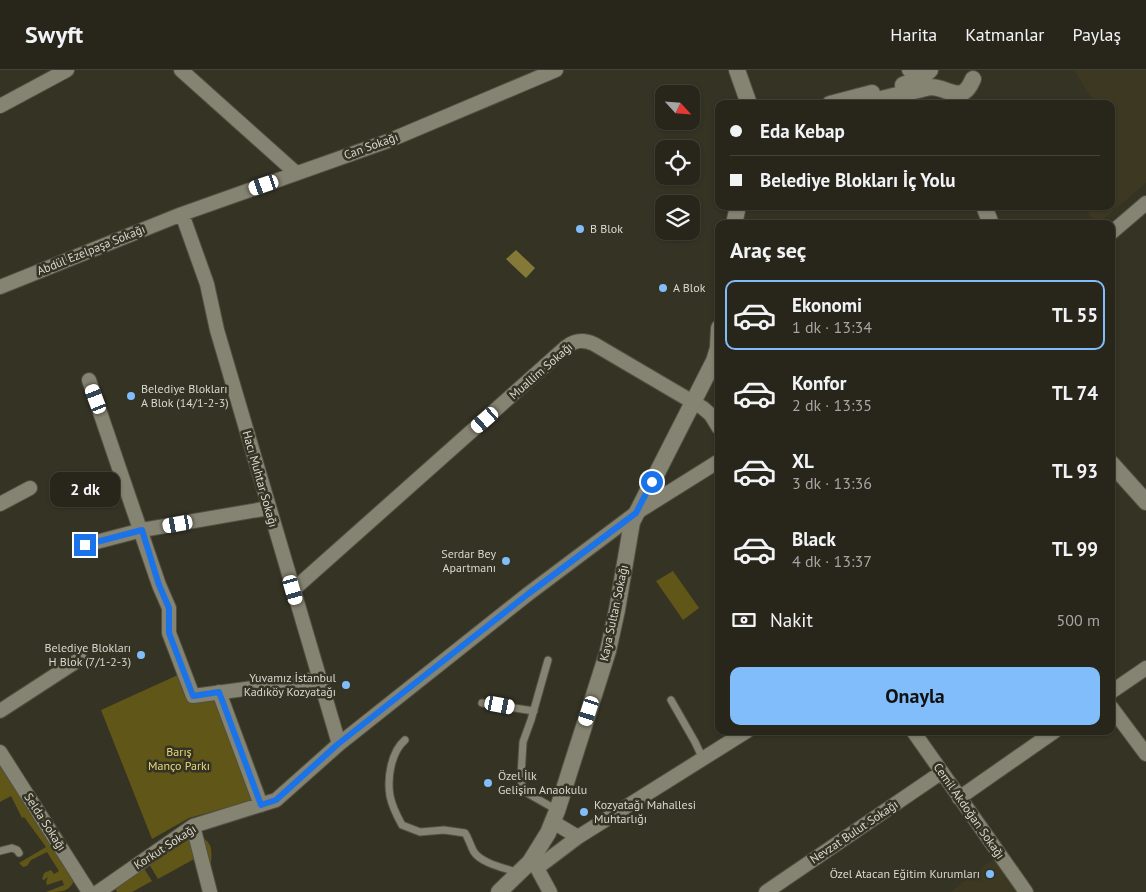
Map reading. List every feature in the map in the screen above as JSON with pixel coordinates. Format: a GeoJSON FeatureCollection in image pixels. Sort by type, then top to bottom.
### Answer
{"type":"FeatureCollection","features":[{"type":"Feature","properties":{"kind":"street"},"geometry":{"type":"LineString","coordinates":[[0,106],[67,70]]}},
{"type":"Feature","properties":{"kind":"street"},"geometry":{"type":"LineString","coordinates":[[181,70],[296,173]]}},
{"type":"Feature","properties":{"kind":"street","name":"Can Sokağı"},"geometry":{"type":"LineString","coordinates":[[182,214],[388,140],[532,75],[556,70]]}},
{"type":"Feature","properties":{"kind":"street"},"geometry":{"type":"LineString","coordinates":[[737,70],[748,100]]}},
{"type":"Feature","properties":{"kind":"street"},"geometry":{"type":"LineString","coordinates":[[910,70],[917,76],[928,72]]}},
{"type":"Feature","properties":{"kind":"street"},"geometry":{"type":"LineString","coordinates":[[845,100],[910,83],[928,72]]}},
{"type":"Feature","properties":{"kind":"street"},"geometry":{"type":"LineString","coordinates":[[878,100],[927,88],[938,88],[954,94],[960,94],[967,89],[974,73]]}},
{"type":"Feature","properties":{"kind":"street"},"geometry":{"type":"LineString","coordinates":[[970,100],[974,73]]}},
{"type":"Feature","properties":{"kind":"street"},"geometry":{"type":"LineString","coordinates":[[1115,230],[1146,203]]}},
{"type":"Feature","properties":{"kind":"street","name":"Abdül Ezelpaşa Sokağı"},"geometry":{"type":"LineString","coordinates":[[0,287],[182,214]]}},
{"type":"Feature","properties":{"kind":"street","name":"Hacı Muhtar Sokağı"},"geometry":{"type":"LineString","coordinates":[[182,214],[207,284],[217,330],[338,744]]}},
{"type":"Feature","properties":{"kind":"street","name":"Muallim Sokağı"},"geometry":{"type":"LineString","coordinates":[[293,590],[573,343],[584,340],[594,344],[694,402]]}},
{"type":"Feature","properties":{"kind":"street","name":"Kaya Sultan Sokağı"},"geometry":{"type":"LineString","coordinates":[[498,892],[529,868],[555,816],[608,651],[617,610],[630,530],[636,513],[715,360]]}},
{"type":"Feature","properties":{"kind":"street"},"geometry":{"type":"LineString","coordinates":[[89,380],[142,530],[159,585],[169,608],[169,633],[193,696],[319,679]]}},
{"type":"Feature","properties":{"kind":"street"},"geometry":{"type":"LineString","coordinates":[[694,402],[709,412],[715,422]]}},
{"type":"Feature","properties":{"kind":"street","name":"Korkut Sokağı"},"geometry":{"type":"LineString","coordinates":[[98,892],[193,826],[276,800],[338,744],[528,594],[636,513],[715,464]]}},
{"type":"Feature","properties":{"kind":"street"},"geometry":{"type":"LineString","coordinates":[[1115,474],[1146,502]]}},
{"type":"Feature","properties":{"kind":"street"},"geometry":{"type":"LineString","coordinates":[[0,504],[30,488]]}},
{"type":"Feature","properties":{"kind":"street"},"geometry":{"type":"LineString","coordinates":[[85,545],[142,530],[269,508]]}},
{"type":"Feature","properties":{"kind":"street"},"geometry":{"type":"LineString","coordinates":[[0,711],[80,659]]}},
{"type":"Feature","properties":{"kind":"street"},"geometry":{"type":"LineString","coordinates":[[1115,689],[1146,668]]}},
{"type":"Feature","properties":{"kind":"street"},"geometry":{"type":"LineString","coordinates":[[219,692],[261,805]]}},
{"type":"Feature","properties":{"kind":"street"},"geometry":{"type":"LineString","coordinates":[[1115,712],[1146,754]]}},
{"type":"Feature","properties":{"kind":"street"},"geometry":{"type":"LineString","coordinates":[[550,892],[529,868],[741,735]]}},
{"type":"Feature","properties":{"kind":"street","name":"Cemil Akdoğan Sokağı"},"geometry":{"type":"LineString","coordinates":[[916,735],[1026,892]]}},
{"type":"Feature","properties":{"kind":"street"},"geometry":{"type":"LineString","coordinates":[[959,798],[1049,735]]}},
{"type":"Feature","properties":{"kind":"street","name":"Selda Sokağı"},"geometry":{"type":"LineString","coordinates":[[0,752],[89,892]]}},
{"type":"Feature","properties":{"kind":"street","name":"Nevzat Bulut Sokağı"},"geometry":{"type":"LineString","coordinates":[[766,892],[942,772]]}},
{"type":"Feature","properties":{"kind":"street"},"geometry":{"type":"LineString","coordinates":[[555,816],[578,837]]}},
{"type":"Feature","properties":{"kind":"street"},"geometry":{"type":"LineString","coordinates":[[193,826],[210,892]]}},
{"type":"Feature","properties":{"kind":"lane"},"geometry":{"type":"LineString","coordinates":[[548,660],[523,742],[521,776],[522,785],[526,793],[555,816]]}},
{"type":"Feature","properties":{"kind":"lane"},"geometry":{"type":"LineString","coordinates":[[671,700],[703,760]]}},
{"type":"Feature","properties":{"kind":"lane"},"geometry":{"type":"LineString","coordinates":[[482,702],[534,711]]}},
{"type":"Feature","properties":{"kind":"lane"},"geometry":{"type":"LineString","coordinates":[[405,740],[401,743],[394,758],[389,782],[390,797],[402,826],[420,832],[444,830],[465,833],[475,854],[481,858],[529,868]]}},
{"type":"Feature","properties":{"kind":"lane"},"geometry":{"type":"LineString","coordinates":[[0,851],[12,848],[17,850],[19,854]]}},
{"type":"Feature","properties":{"kind":"shaded area"},"geometry":{"type":"Polygon","coordinates":[[[1074,70],[1146,70],[1146,183],[1115,209],[1115,100],[1093,100],[1074,70]]]}},
{"type":"Feature","properties":{"kind":"shaded area"},"geometry":{"type":"Polygon","coordinates":[[[1086,210],[1114,210],[1103,220],[1093,220],[1086,210]]]}},
{"type":"Feature","properties":{"kind":"shaded area"},"geometry":{"type":"Polygon","coordinates":[[[516,250],[535,268],[526,278],[506,259],[516,250]]]}},
{"type":"Feature","properties":{"kind":"shaded area","name":"Özel Atacan Eğitim Kurumları"},"geometry":{"type":"Polygon","coordinates":[[[995,858],[1019,892],[951,891],[995,858]]]}},
{"type":"Feature","properties":{"kind":"green space"},"geometry":{"type":"Polygon","coordinates":[[[673,571],[699,608],[683,620],[656,581],[673,571]]]}},
{"type":"Feature","properties":{"kind":"green space","name":"Barış Manço Parkı"},"geometry":{"type":"Polygon","coordinates":[[[180,674],[190,700],[214,696],[254,800],[189,818],[152,839],[101,710],[180,674]]]}},
{"type":"Feature","properties":{"kind":"green space"},"geometry":{"type":"Polygon","coordinates":[[[0,761],[75,879],[68,889],[46,892],[64,885],[62,880],[47,885],[48,877],[44,880],[42,879],[44,873],[51,870],[54,874],[59,871],[47,852],[31,860],[27,866],[23,867],[19,863],[46,847],[24,817],[22,818],[11,796],[0,802],[0,761]]]}},
{"type":"Feature","properties":{"kind":"green space"},"geometry":{"type":"Polygon","coordinates":[[[196,833],[206,840],[210,846],[211,865],[208,866],[196,858],[158,879],[149,864],[196,833]]]}},
{"type":"Feature","properties":{"kind":"green space"},"geometry":{"type":"Polygon","coordinates":[[[143,867],[152,881],[132,892],[117,892],[115,888],[143,867]]]}},
{"type":"Feature","properties":{"kind":"place","name":"B Blok"},"geometry":{"type":"Point","coordinates":[580,229]}},
{"type":"Feature","properties":{"kind":"place","name":"A Blok"},"geometry":{"type":"Point","coordinates":[663,288]}},
{"type":"Feature","properties":{"kind":"place","name":"Belediye Blokları A Blok (14/1-2-3)"},"geometry":{"type":"Point","coordinates":[131,396]}},
{"type":"Feature","properties":{"kind":"place","name":"Serdar Bey Apartmanı"},"geometry":{"type":"Point","coordinates":[506,561]}},
{"type":"Feature","properties":{"kind":"place","name":"Belediye Blokları H Blok (7/1-2-3)"},"geometry":{"type":"Point","coordinates":[141,655]}},
{"type":"Feature","properties":{"kind":"place","name":"Yuvamız İstanbul Kadıköy Kozyatağı"},"geometry":{"type":"Point","coordinates":[346,685]}},
{"type":"Feature","properties":{"kind":"place","name":"Özel İlk Gelişim Anaokulu"},"geometry":{"type":"Point","coordinates":[488,783]}},
{"type":"Feature","properties":{"kind":"place","name":"Kozyatağı Mahallesi Muhtarlığı"},"geometry":{"type":"Point","coordinates":[584,812]}},
{"type":"Feature","properties":{"kind":"place","name":"Özel Atacan Eğitim Kurumları"},"geometry":{"type":"Point","coordinates":[990,874]}},
{"type":"Feature","properties":{"kind":"route"},"geometry":{"type":"LineString","coordinates":[[85,545],[142,530],[159,585],[169,608],[169,633],[193,696],[219,692],[261,805],[276,800],[338,744],[528,594],[636,513],[652,482]]}}]}
